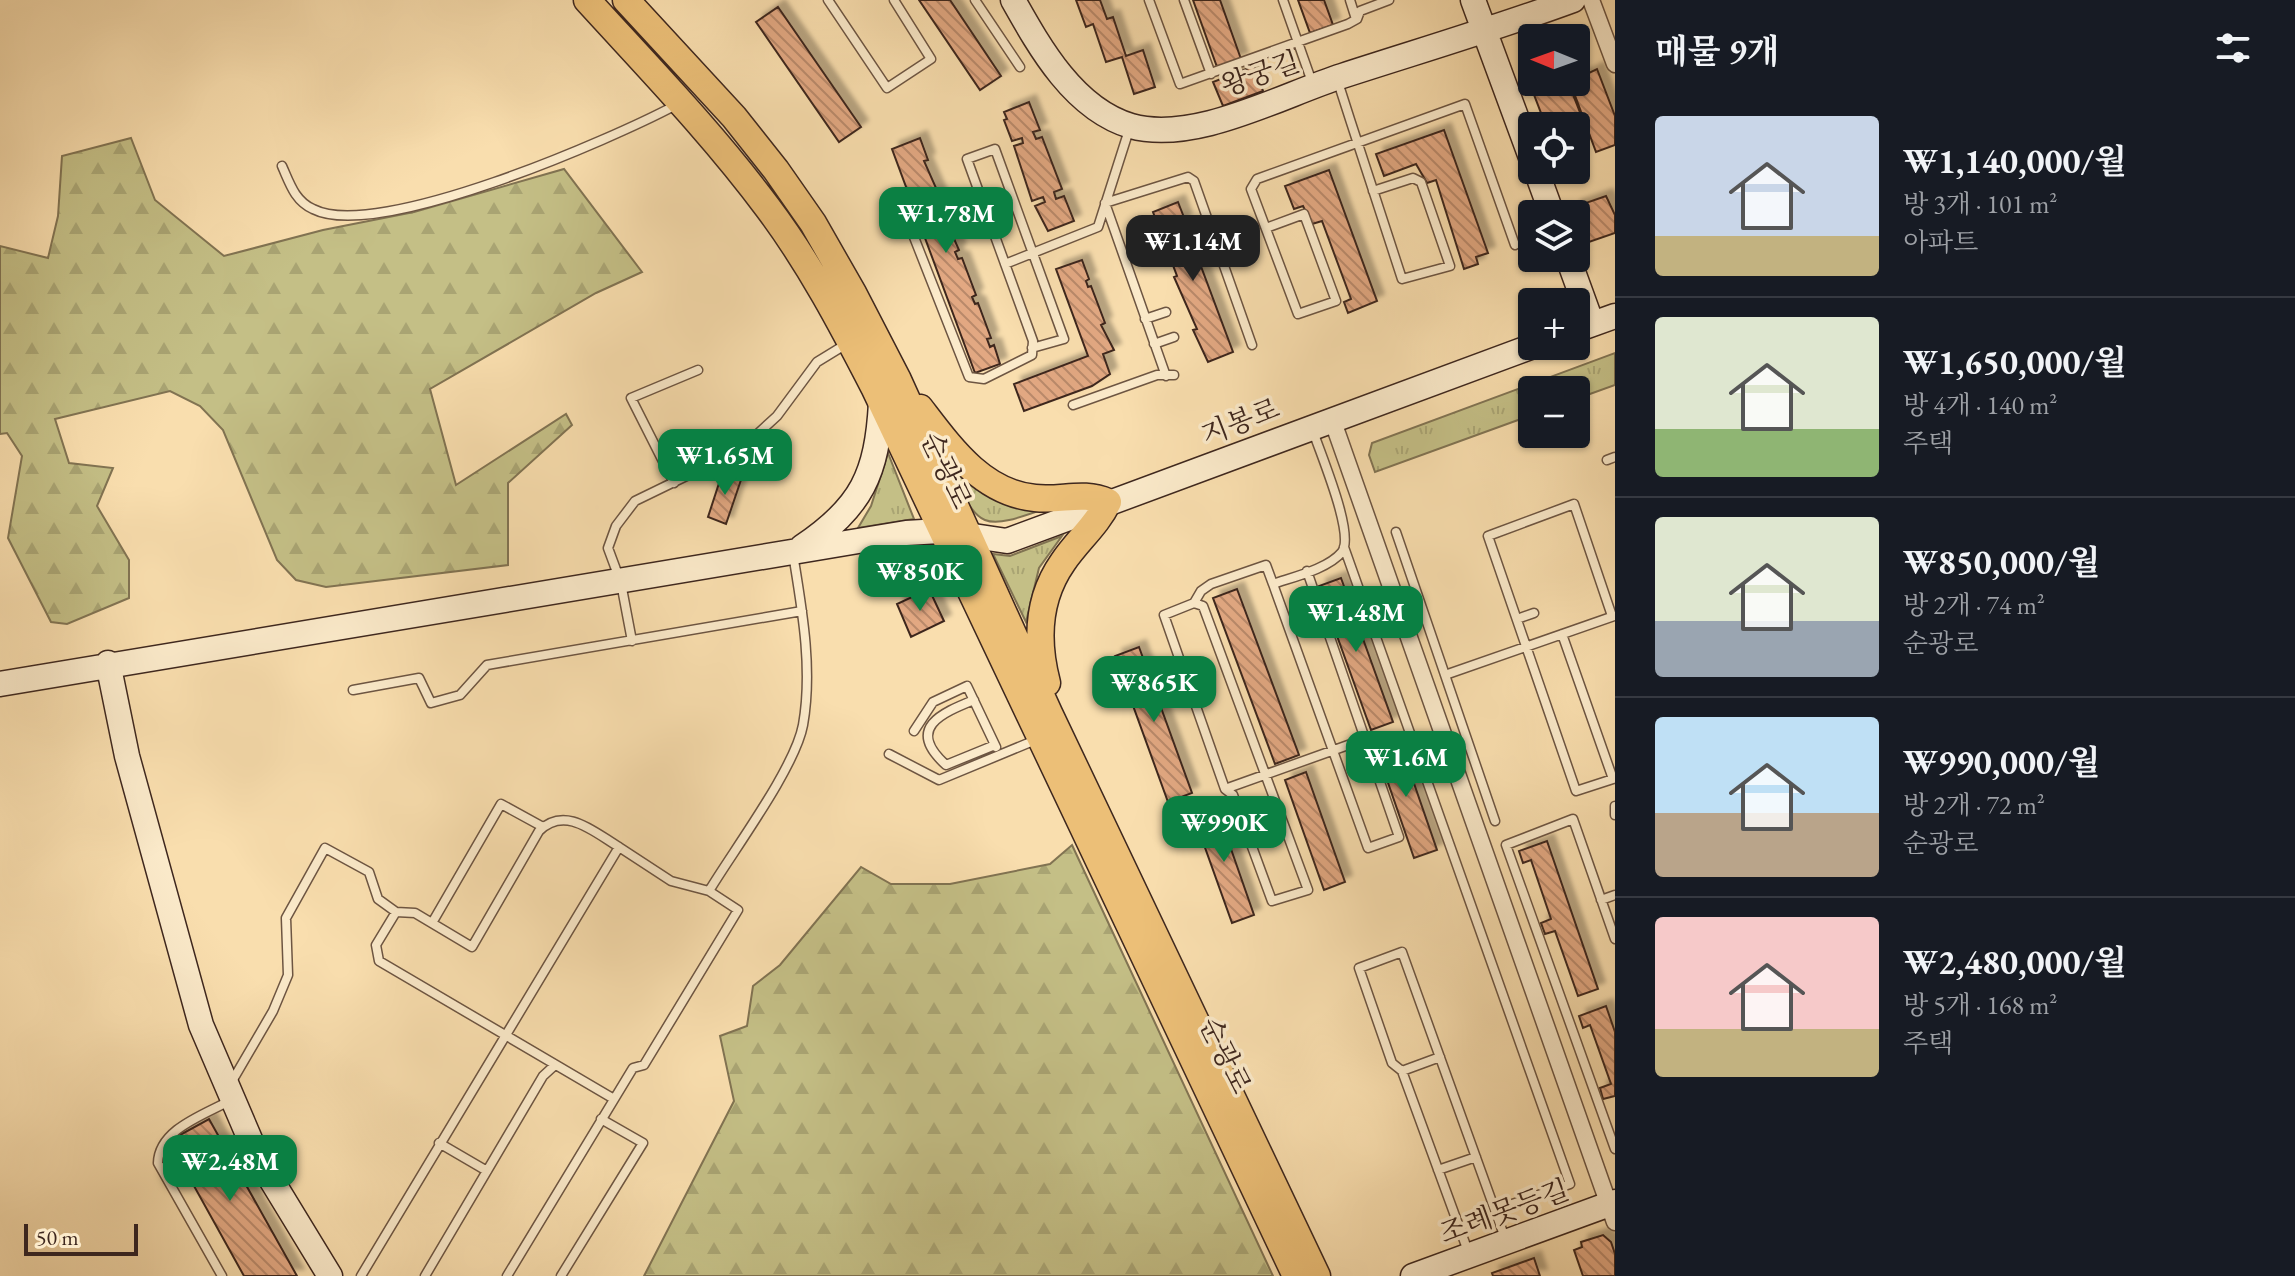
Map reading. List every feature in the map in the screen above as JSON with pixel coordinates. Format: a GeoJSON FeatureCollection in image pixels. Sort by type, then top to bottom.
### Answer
{"type":"FeatureCollection","features":[{"type":"Feature","properties":{"kind":"main road","name":"순광로"},"geometry":{"type":"LineString","coordinates":[[587,0],[680,102],[769,210],[825,293],[881,403],[1296,1276]]}},
{"type":"Feature","properties":{"kind":"main road","name":"순광로"},"geometry":{"type":"LineString","coordinates":[[626,0],[734,117],[813,223],[898,380],[1049,713],[1317,1276]]}},
{"type":"Feature","properties":{"kind":"main road"},"geometry":{"type":"LineString","coordinates":[[898,380],[963,461],[988,483],[1036,498],[1089,494],[1108,502],[1098,522],[1061,563],[1048,591],[1039,624],[1049,713]]}},
{"type":"Feature","properties":{"kind":"street","name":"왕궁길"},"geometry":{"type":"LineString","coordinates":[[1013,0],[1034,37],[1071,86],[1094,106],[1130,126],[1179,128],[1229,117],[1277,92],[1325,82],[1563,2]]}},
{"type":"Feature","properties":{"kind":"street"},"geometry":{"type":"LineString","coordinates":[[1473,0],[1518,122]]}},
{"type":"Feature","properties":{"kind":"street"},"geometry":{"type":"LineString","coordinates":[[1591,0],[1615,64]]}},
{"type":"Feature","properties":{"kind":"street"},"geometry":{"type":"LineString","coordinates":[[1574,272],[1594,324]]}},
{"type":"Feature","properties":{"kind":"street","name":"지봉로"},"geometry":{"type":"LineString","coordinates":[[0,684],[108,663],[621,583],[906,533],[940,531],[1007,541],[1518,351]]}},
{"type":"Feature","properties":{"kind":"street"},"geometry":{"type":"LineString","coordinates":[[793,553],[827,530],[855,502],[868,480],[878,447],[881,403]]}},
{"type":"Feature","properties":{"kind":"street"},"geometry":{"type":"LineString","coordinates":[[1322,422],[1613,1210]]}},
{"type":"Feature","properties":{"kind":"street"},"geometry":{"type":"LineString","coordinates":[[108,663],[127,756],[201,1025],[229,1095],[281,1200],[330,1276]]}},
{"type":"Feature","properties":{"kind":"street","name":"조례못등길"},"geometry":{"type":"LineString","coordinates":[[1413,1276],[1507,1242],[1613,1210]]}},
{"type":"Feature","properties":{"kind":"lane"},"geometry":{"type":"LineString","coordinates":[[828,0],[887,88],[931,59],[894,0]]}},
{"type":"Feature","properties":{"kind":"lane"},"geometry":{"type":"LineString","coordinates":[[975,0],[1020,67]]}},
{"type":"Feature","properties":{"kind":"lane"},"geometry":{"type":"LineString","coordinates":[[1149,0],[1180,84],[1357,19],[1360,11],[1389,0]]}},
{"type":"Feature","properties":{"kind":"lane"},"geometry":{"type":"LineString","coordinates":[[1184,0],[1211,74]]}},
{"type":"Feature","properties":{"kind":"lane"},"geometry":{"type":"LineString","coordinates":[[1283,0],[1298,42],[1325,82],[1357,141],[1373,191],[1402,279],[1450,266],[1421,182],[1413,178],[1373,191]]}},
{"type":"Feature","properties":{"kind":"lane"},"geometry":{"type":"LineString","coordinates":[[1350,0],[1357,19]]}},
{"type":"Feature","properties":{"kind":"lane"},"geometry":{"type":"LineString","coordinates":[[282,166],[299,201],[315,211],[331,216],[395,209],[471,191],[569,156],[680,102]]}},
{"type":"Feature","properties":{"kind":"lane"},"geometry":{"type":"LineString","coordinates":[[1266,228],[1304,214],[1336,301],[1298,314],[1251,189],[1257,179],[1465,104],[1515,245]]}},
{"type":"Feature","properties":{"kind":"lane"},"geometry":{"type":"LineString","coordinates":[[1005,264],[1098,227],[1130,126]]}},
{"type":"Feature","properties":{"kind":"lane"},"geometry":{"type":"LineString","coordinates":[[899,199],[969,377],[984,379],[1032,355],[1032,348],[1033,341],[967,159],[995,149],[1064,339],[1032,348]]}},
{"type":"Feature","properties":{"kind":"lane"},"geometry":{"type":"LineString","coordinates":[[1105,203],[1188,177],[1194,181],[1252,345]]}},
{"type":"Feature","properties":{"kind":"lane"},"geometry":{"type":"LineString","coordinates":[[1073,405],[1157,375],[1170,376],[1154,344],[1105,203]]}},
{"type":"Feature","properties":{"kind":"lane"},"geometry":{"type":"LineString","coordinates":[[1145,319],[1166,312]]}},
{"type":"Feature","properties":{"kind":"lane"},"geometry":{"type":"LineString","coordinates":[[1154,344],[1174,337]]}},
{"type":"Feature","properties":{"kind":"lane"},"geometry":{"type":"LineString","coordinates":[[632,641],[621,583],[608,548],[609,538],[635,501],[740,450],[785,407],[817,362],[850,342]]}},
{"type":"Feature","properties":{"kind":"lane"},"geometry":{"type":"LineString","coordinates":[[674,483],[631,398],[698,370]]}},
{"type":"Feature","properties":{"kind":"lane"},"geometry":{"type":"LineString","coordinates":[[1322,422],[1345,528],[1344,547],[1570,1184],[1495,1210]]}},
{"type":"Feature","properties":{"kind":"lane"},"geometry":{"type":"LineString","coordinates":[[1445,675],[1527,646],[1613,616],[1574,504],[1488,536],[1527,646],[1576,791],[1613,779],[1562,634]]}},
{"type":"Feature","properties":{"kind":"lane"},"geometry":{"type":"LineString","coordinates":[[1396,532],[1495,821]]}},
{"type":"Feature","properties":{"kind":"lane"},"geometry":{"type":"LineString","coordinates":[[1273,584],[1340,554],[1344,547]]}},
{"type":"Feature","properties":{"kind":"lane"},"geometry":{"type":"LineString","coordinates":[[709,891],[790,759],[802,728],[807,692],[802,611],[793,553]]}},
{"type":"Feature","properties":{"kind":"lane"},"geometry":{"type":"LineString","coordinates":[[1194,603],[1203,606],[1308,890],[1272,901],[1233,795],[1225,789],[1164,615],[1194,603],[1201,591],[1211,584],[1266,565],[1368,848],[1399,837],[1307,571]]}},
{"type":"Feature","properties":{"kind":"lane"},"geometry":{"type":"LineString","coordinates":[[353,690],[419,678],[431,703],[460,695],[487,665],[802,611]]}},
{"type":"Feature","properties":{"kind":"lane"},"geometry":{"type":"LineString","coordinates":[[1517,619],[1534,613]]}},
{"type":"Feature","properties":{"kind":"lane"},"geometry":{"type":"LineString","coordinates":[[914,731],[933,702],[967,686],[1000,756]]}},
{"type":"Feature","properties":{"kind":"lane"},"geometry":{"type":"LineString","coordinates":[[974,700],[938,715],[931,726],[929,738],[936,756],[946,765],[995,745]]}},
{"type":"Feature","properties":{"kind":"lane"},"geometry":{"type":"LineString","coordinates":[[889,754],[939,780],[1039,738]]}},
{"type":"Feature","properties":{"kind":"lane"},"geometry":{"type":"LineString","coordinates":[[1225,789],[1365,739]]}},
{"type":"Feature","properties":{"kind":"lane"},"geometry":{"type":"LineString","coordinates":[[432,923],[501,804],[543,827]]}},
{"type":"Feature","properties":{"kind":"lane"},"geometry":{"type":"LineString","coordinates":[[1615,806],[1615,815]]}},
{"type":"Feature","properties":{"kind":"lane"},"geometry":{"type":"LineString","coordinates":[[222,1276],[158,1163],[158,1152],[168,1136],[229,1095],[273,1011],[288,975],[286,918],[325,848],[369,872],[378,899],[396,912],[415,913],[472,947],[543,827],[556,820],[570,819],[671,881],[709,891],[738,910],[644,1065],[633,1068],[507,1276]]}},
{"type":"Feature","properties":{"kind":"lane"},"geometry":{"type":"LineString","coordinates":[[1615,939],[1573,819],[1506,845],[1615,1149]]}},
{"type":"Feature","properties":{"kind":"lane"},"geometry":{"type":"LineString","coordinates":[[361,1276],[619,847]]}},
{"type":"Feature","properties":{"kind":"lane"},"geometry":{"type":"LineString","coordinates":[[1601,900],[1615,895]]}},
{"type":"Feature","properties":{"kind":"lane"},"geometry":{"type":"LineString","coordinates":[[396,912],[376,945],[379,961],[614,1099]]}},
{"type":"Feature","properties":{"kind":"lane"},"geometry":{"type":"LineString","coordinates":[[1469,1255],[1402,1071],[1392,1063],[1359,968],[1402,952],[1507,1242]]}},
{"type":"Feature","properties":{"kind":"lane"},"geometry":{"type":"LineString","coordinates":[[1417,1054],[1420,1064]]}},
{"type":"Feature","properties":{"kind":"lane"},"geometry":{"type":"LineString","coordinates":[[1402,1071],[1440,1057]]}},
{"type":"Feature","properties":{"kind":"lane"},"geometry":{"type":"LineString","coordinates":[[425,1276],[543,1076],[555,1065]]}},
{"type":"Feature","properties":{"kind":"lane"},"geometry":{"type":"LineString","coordinates":[[561,1276],[643,1143],[601,1119]]}},
{"type":"Feature","properties":{"kind":"lane"},"geometry":{"type":"LineString","coordinates":[[439,1143],[487,1171]]}},
{"type":"Feature","properties":{"kind":"lane"},"geometry":{"type":"LineString","coordinates":[[1438,1170],[1456,1160],[1476,1157]]}},
{"type":"Feature","properties":{"kind":"green space"},"geometry":{"type":"Polygon","coordinates":[[[131,138],[155,200],[224,256],[323,230],[414,212],[564,169],[642,272],[596,293],[430,389],[456,485],[566,414],[572,425],[508,483],[508,565],[326,587],[296,580],[277,560],[223,430],[200,406],[170,391],[55,419],[69,463],[113,468],[97,506],[129,560],[129,598],[67,624],[51,622],[8,538],[22,456],[7,433],[0,434],[0,246],[48,258],[58,216],[62,156],[131,138]]]}},
{"type":"Feature","properties":{"kind":"green space"},"geometry":{"type":"Polygon","coordinates":[[[1615,353],[1615,385],[1590,394],[1590,376],[1553,376],[1615,353]]]}},
{"type":"Feature","properties":{"kind":"green space"},"geometry":{"type":"Polygon","coordinates":[[[1518,389],[1518,420],[1375,472],[1369,455],[1372,443],[1518,389]]]}},
{"type":"Feature","properties":{"kind":"green space"},"geometry":{"type":"Polygon","coordinates":[[[888,453],[914,519],[858,528],[871,506],[888,453]]]}},
{"type":"Feature","properties":{"kind":"green space"},"geometry":{"type":"Polygon","coordinates":[[[947,462],[993,498],[1019,506],[1050,507],[1009,520],[984,520],[967,502],[947,462]]]}},
{"type":"Feature","properties":{"kind":"green space"},"geometry":{"type":"Polygon","coordinates":[[[1062,536],[1039,568],[1026,622],[993,554],[1010,556],[1062,536]]]}},
{"type":"Feature","properties":{"kind":"green space"},"geometry":{"type":"Polygon","coordinates":[[[1072,845],[1273,1276],[644,1276],[734,1101],[720,1036],[747,1026],[753,986],[780,965],[861,867],[891,884],[950,884],[1050,864],[1072,845]]]}},
{"type":"Feature","properties":{"kind":"building"},"geometry":{"type":"Polygon","coordinates":[[[919,0],[950,0],[1001,76],[980,90],[919,0]]]}},
{"type":"Feature","properties":{"kind":"building"},"geometry":{"type":"Polygon","coordinates":[[[1076,0],[1100,0],[1107,19],[1113,17],[1126,56],[1143,50],[1155,87],[1134,94],[1122,57],[1106,62],[1093,24],[1086,27],[1076,0]]]}},
{"type":"Feature","properties":{"kind":"building"},"geometry":{"type":"Polygon","coordinates":[[[1193,0],[1220,0],[1241,59],[1217,67],[1193,0]]]}},
{"type":"Feature","properties":{"kind":"building"},"geometry":{"type":"Polygon","coordinates":[[[1298,0],[1324,0],[1333,25],[1310,33],[1298,0]]]}},
{"type":"Feature","properties":{"kind":"building"},"geometry":{"type":"Polygon","coordinates":[[[778,7],[861,127],[839,142],[756,22],[778,7]]]}},
{"type":"Feature","properties":{"kind":"building"},"geometry":{"type":"Polygon","coordinates":[[[1254,66],[1263,91],[1223,106],[1213,82],[1254,66]]]}},
{"type":"Feature","properties":{"kind":"building"},"geometry":{"type":"Polygon","coordinates":[[[1597,69],[1615,116],[1615,145],[1596,152],[1590,136],[1590,112],[1581,112],[1575,96],[1590,96],[1590,72],[1597,69]]]}},
{"type":"Feature","properties":{"kind":"building"},"geometry":{"type":"Polygon","coordinates":[[[1535,96],[1574,96],[1580,112],[1541,112],[1535,96]]]}},
{"type":"Feature","properties":{"kind":"building"},"geometry":{"type":"Polygon","coordinates":[[[1029,102],[1040,130],[1033,132],[1036,139],[1042,137],[1062,189],[1054,192],[1056,199],[1064,196],[1074,221],[1048,231],[1035,206],[1045,202],[1043,197],[1032,201],[1014,146],[1023,143],[1022,138],[1012,141],[1004,120],[1007,119],[1004,112],[1029,102]]]}},
{"type":"Feature","properties":{"kind":"building"},"geometry":{"type":"Polygon","coordinates":[[[1444,130],[1488,253],[1476,257],[1478,264],[1464,269],[1436,180],[1427,183],[1416,164],[1384,176],[1376,154],[1444,130]]]}},
{"type":"Feature","properties":{"kind":"building"},"geometry":{"type":"Polygon","coordinates":[[[920,138],[928,160],[924,161],[944,206],[940,207],[959,250],[955,252],[958,259],[962,258],[976,295],[972,297],[975,304],[978,303],[991,338],[987,339],[990,347],[994,345],[1000,364],[975,373],[892,149],[920,138]]]}},
{"type":"Feature","properties":{"kind":"building"},"geometry":{"type":"Polygon","coordinates":[[[1329,170],[1377,301],[1348,313],[1344,302],[1351,299],[1322,221],[1312,224],[1303,206],[1294,209],[1285,186],[1329,170]]]}},
{"type":"Feature","properties":{"kind":"building"},"geometry":{"type":"Polygon","coordinates":[[[1606,196],[1615,215],[1615,233],[1590,242],[1590,202],[1606,196]]]}},
{"type":"Feature","properties":{"kind":"building"},"geometry":{"type":"Polygon","coordinates":[[[1178,202],[1185,220],[1181,222],[1184,231],[1187,229],[1233,352],[1208,362],[1193,330],[1197,329],[1174,277],[1177,276],[1153,212],[1178,202]]]}},
{"type":"Feature","properties":{"kind":"building"},"geometry":{"type":"Polygon","coordinates":[[[1082,260],[1089,279],[1086,281],[1088,287],[1091,286],[1105,323],[1101,325],[1114,350],[1103,354],[1110,374],[1092,386],[1024,411],[1014,384],[1088,356],[1056,269],[1082,260]]]}},
{"type":"Feature","properties":{"kind":"building"},"geometry":{"type":"Polygon","coordinates":[[[723,471],[742,477],[726,524],[708,517],[723,471]]]}},
{"type":"Feature","properties":{"kind":"building"},"geometry":{"type":"Polygon","coordinates":[[[1341,578],[1393,722],[1371,730],[1319,586],[1341,578]]]}},
{"type":"Feature","properties":{"kind":"building"},"geometry":{"type":"Polygon","coordinates":[[[929,589],[944,621],[911,637],[897,604],[929,589]]]}},
{"type":"Feature","properties":{"kind":"building"},"geometry":{"type":"Polygon","coordinates":[[[1237,589],[1299,755],[1275,764],[1213,598],[1237,589]]]}},
{"type":"Feature","properties":{"kind":"building"},"geometry":{"type":"Polygon","coordinates":[[[1139,647],[1192,793],[1168,802],[1115,656],[1139,647]]]}},
{"type":"Feature","properties":{"kind":"building"},"geometry":{"type":"Polygon","coordinates":[[[1399,740],[1437,850],[1414,858],[1376,748],[1399,740]]]}},
{"type":"Feature","properties":{"kind":"building"},"geometry":{"type":"Polygon","coordinates":[[[1306,772],[1345,882],[1324,890],[1285,780],[1306,772]]]}},
{"type":"Feature","properties":{"kind":"building"},"geometry":{"type":"Polygon","coordinates":[[[1216,806],[1254,915],[1232,923],[1193,814],[1216,806]]]}},
{"type":"Feature","properties":{"kind":"building"},"geometry":{"type":"Polygon","coordinates":[[[1547,841],[1598,989],[1578,996],[1555,931],[1545,934],[1541,923],[1551,919],[1531,860],[1523,863],[1519,851],[1547,841]]]}},
{"type":"Feature","properties":{"kind":"building"},"geometry":{"type":"Polygon","coordinates":[[[1606,1006],[1615,1032],[1615,1096],[1603,1099],[1600,1088],[1611,1084],[1590,1025],[1583,1028],[1579,1016],[1606,1006]]]}},
{"type":"Feature","properties":{"kind":"building"},"geometry":{"type":"Polygon","coordinates":[[[209,1119],[297,1276],[244,1276],[169,1141],[209,1119]]]}},
{"type":"Feature","properties":{"kind":"building"},"geometry":{"type":"Polygon","coordinates":[[[1603,1235],[1611,1242],[1615,1254],[1615,1276],[1583,1276],[1574,1250],[1582,1247],[1581,1242],[1603,1235]]]}},
{"type":"Feature","properties":{"kind":"building"},"geometry":{"type":"Polygon","coordinates":[[[1534,1258],[1540,1276],[1493,1276],[1492,1273],[1534,1258]]]}}]}
